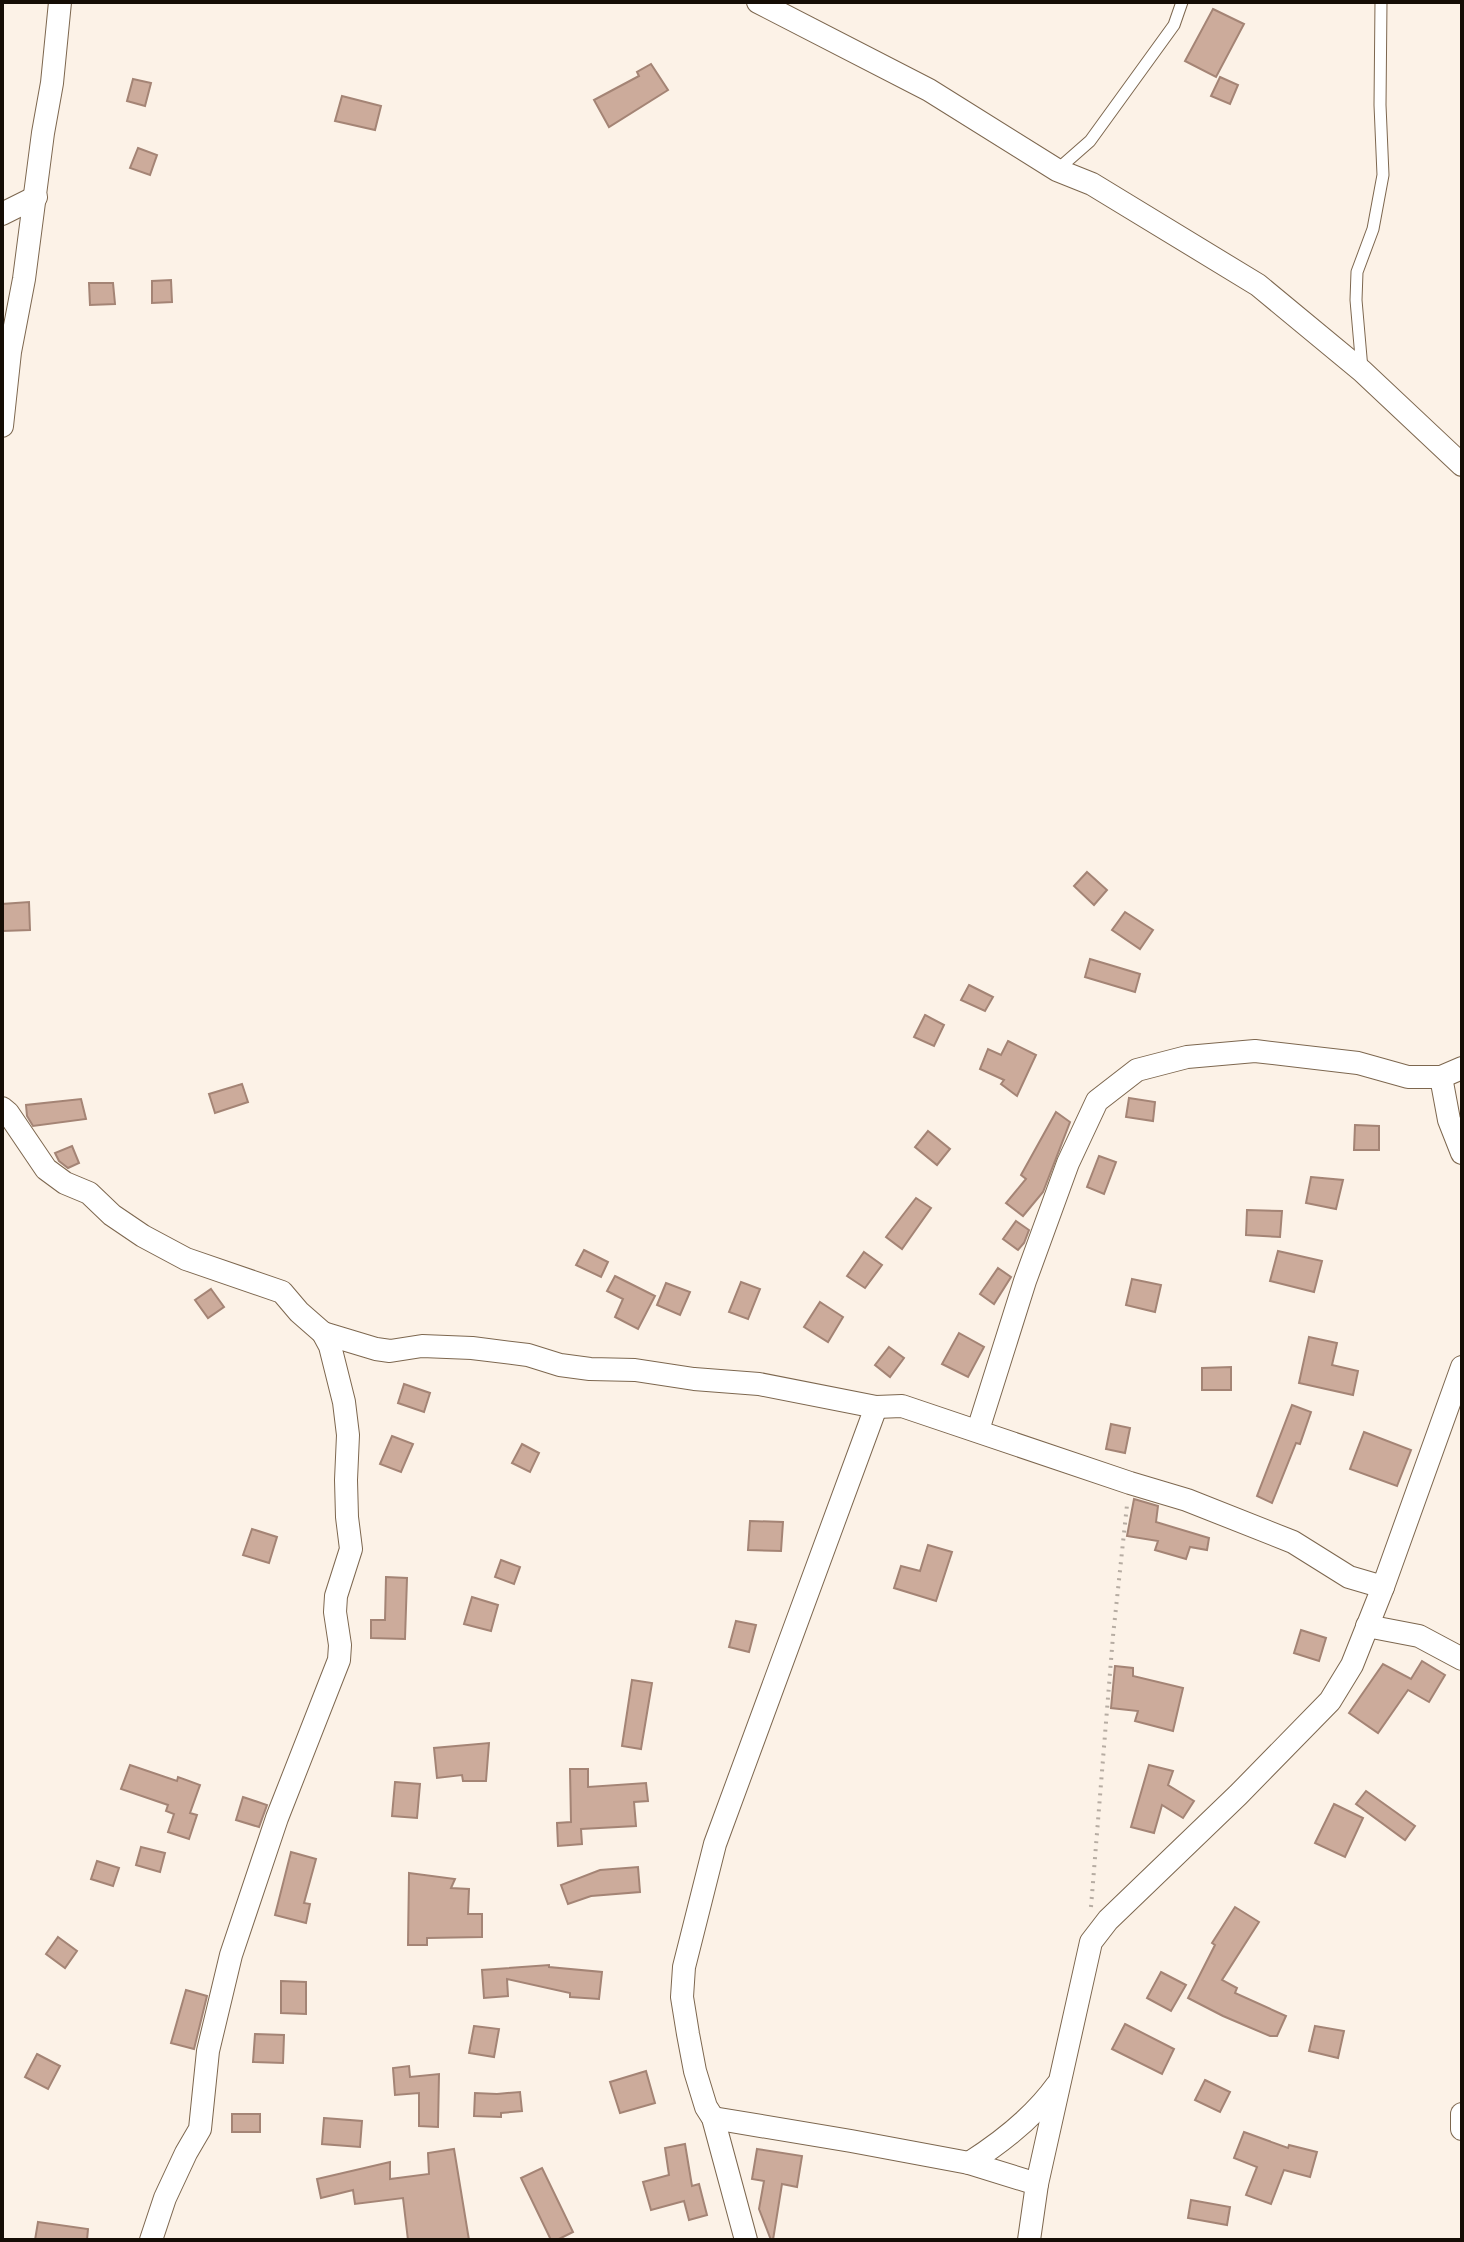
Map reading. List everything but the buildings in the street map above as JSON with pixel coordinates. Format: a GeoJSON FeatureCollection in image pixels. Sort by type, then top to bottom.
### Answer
{"type":"FeatureCollection","features":[{"type":"Feature","properties":{"kind":"street"},"geometry":{"type":"LineString","coordinates":[[2,426],[6,355],[24,279],[52,83],[60,2]]}},
{"type":"Feature","properties":{"kind":"street"},"geometry":{"type":"LineString","coordinates":[[758,2],[929,90],[1057,170],[1092,184],[1258,285],[1362,371],[1462,465]]}},
{"type":"Feature","properties":{"kind":"street"},"geometry":{"type":"LineString","coordinates":[[2,214],[36,197]]}},
{"type":"Feature","properties":{"kind":"street"},"geometry":{"type":"LineString","coordinates":[[978,1430],[1025,1281],[1068,1163],[1097,1101],[1137,1070],[1187,1057],[1255,1051],[1358,1063],[1408,1077],[1452,1073],[1449,1120],[1462,1153]]}},
{"type":"Feature","properties":{"kind":"street"},"geometry":{"type":"LineString","coordinates":[[2,1108],[46,1169],[65,1183],[89,1193],[112,1215],[143,1236],[186,1259],[282,1292],[323,1333],[330,1346],[344,1402],[348,1435],[347,1517],[351,1549],[335,1604],[339,1660],[277,1818],[231,1955],[208,2051],[200,2129],[165,2198],[151,2240]]}},
{"type":"Feature","properties":{"kind":"street"},"geometry":{"type":"LineString","coordinates":[[323,1333],[390,1351],[422,1346],[486,1350],[528,1355],[560,1365],[759,1384],[876,1407],[902,1406],[1187,1500],[1293,1542],[1349,1577],[1383,1587]]}},
{"type":"Feature","properties":{"kind":"street"},"geometry":{"type":"LineString","coordinates":[[1029,2240],[1037,2184],[1091,1942],[1108,1920],[1330,1701],[1352,1665],[1383,1587],[1462,1367]]}},
{"type":"Feature","properties":{"kind":"street"},"geometry":{"type":"LineString","coordinates":[[746,2240],[713,2118],[706,2107],[699,2083],[682,1997],[684,1967],[715,1844],[876,1407]]}},
{"type":"Feature","properties":{"kind":"street"},"geometry":{"type":"LineString","coordinates":[[1367,1626],[1419,1636],[1462,1659]]}},
{"type":"Feature","properties":{"kind":"street"},"geometry":{"type":"LineString","coordinates":[[969,2163],[999,2144],[1045,2102],[1061,2080]]}},
{"type":"Feature","properties":{"kind":"street"},"geometry":{"type":"LineString","coordinates":[[713,2118],[969,2163],[1037,2184]]}},
{"type":"Feature","properties":{"kind":"street"},"geometry":{"type":"LineString","coordinates":[[1462,2118],[1462,2129]]}},
{"type":"Feature","properties":{"kind":"lane"},"geometry":{"type":"LineString","coordinates":[[1057,170],[1090,141],[1174,25],[1182,2]]}},
{"type":"Feature","properties":{"kind":"lane"},"geometry":{"type":"LineString","coordinates":[[1362,371],[1356,300],[1357,272],[1373,229],[1383,175],[1381,2]]}},
{"type":"Feature","properties":{"kind":"path"},"geometry":{"type":"LineString","coordinates":[[1091,1942],[1090,1913],[1113,1636],[1130,1483]]}}]}
